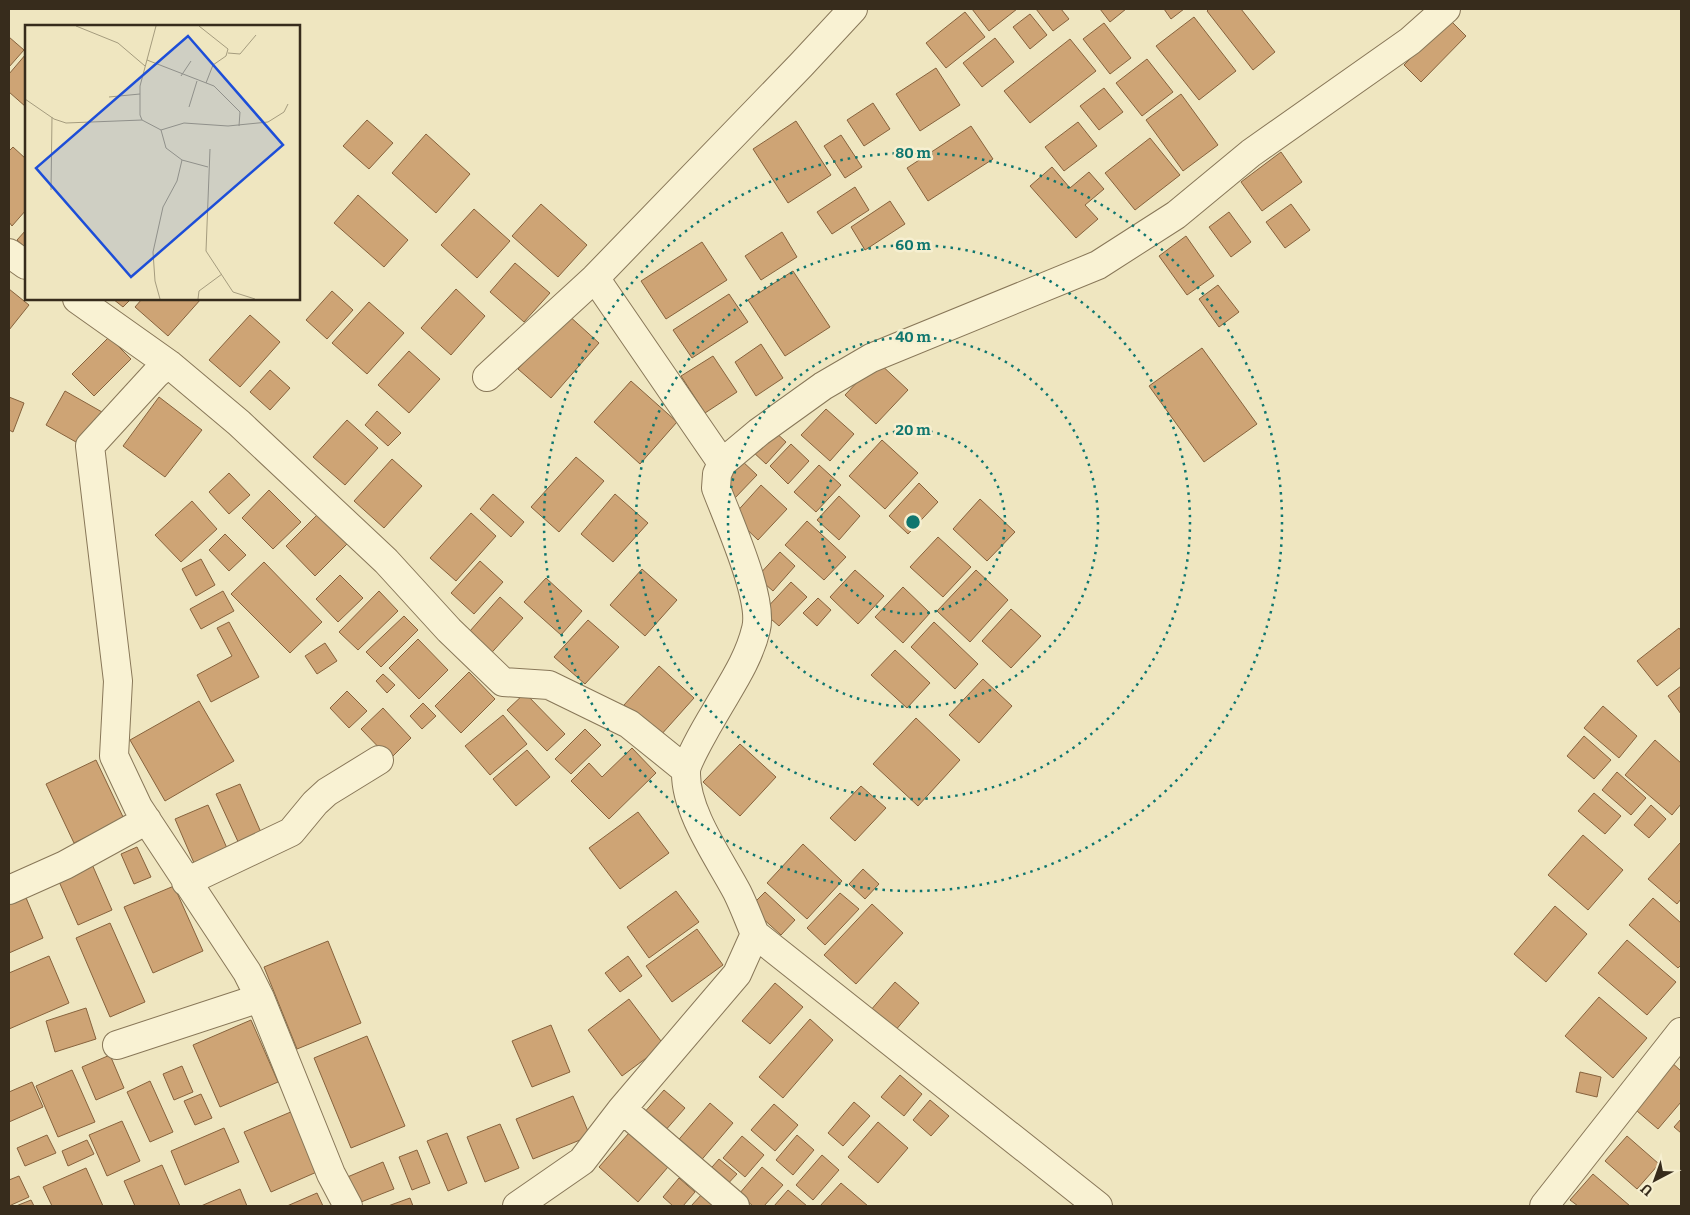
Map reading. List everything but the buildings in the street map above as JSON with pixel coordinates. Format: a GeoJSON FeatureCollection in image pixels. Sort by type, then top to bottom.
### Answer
{"type":"FeatureCollection","features":[{"type":"Feature","properties":{"kind":"street"},"geometry":{"type":"LineString","coordinates":[[487,377],[595,278],[853,9]]}},
{"type":"Feature","properties":{"kind":"street"},"geometry":{"type":"LineString","coordinates":[[1098,1206],[755,934],[739,895],[694,812],[689,794],[686,770],[706,728],[740,670],[756,628],[757,609],[753,590],[716,488],[717,474],[722,462],[759,432],[823,386],[871,358],[1098,265],[1176,215],[1251,153],[1410,41],[1446,9]]}},
{"type":"Feature","properties":{"kind":"street"},"geometry":{"type":"LineString","coordinates":[[9,254],[25,264]]}},
{"type":"Feature","properties":{"kind":"street"},"geometry":{"type":"LineString","coordinates":[[595,278],[722,462]]}},
{"type":"Feature","properties":{"kind":"street"},"geometry":{"type":"LineString","coordinates":[[78,300],[170,365],[239,423],[379,554],[449,630],[503,682],[549,685],[629,724],[686,770]]}},
{"type":"Feature","properties":{"kind":"street"},"geometry":{"type":"LineString","coordinates":[[170,365],[155,375],[90,446],[118,681],[114,756],[138,807],[247,972],[260,998],[332,1174],[348,1206]]}},
{"type":"Feature","properties":{"kind":"street"},"geometry":{"type":"LineString","coordinates":[[186,882],[291,832],[315,803],[327,792],[379,760]]}},
{"type":"Feature","properties":{"kind":"street"},"geometry":{"type":"LineString","coordinates":[[9,890],[65,865],[147,820]]}},
{"type":"Feature","properties":{"kind":"street"},"geometry":{"type":"LineString","coordinates":[[517,1206],[582,1161],[622,1109],[737,974],[755,934]]}},
{"type":"Feature","properties":{"kind":"street"},"geometry":{"type":"LineString","coordinates":[[117,1045],[260,998]]}},
{"type":"Feature","properties":{"kind":"street"},"geometry":{"type":"LineString","coordinates":[[1544,1206],[1681,1032]]}},
{"type":"Feature","properties":{"kind":"street"},"geometry":{"type":"LineString","coordinates":[[622,1109],[736,1206]]}}]}
